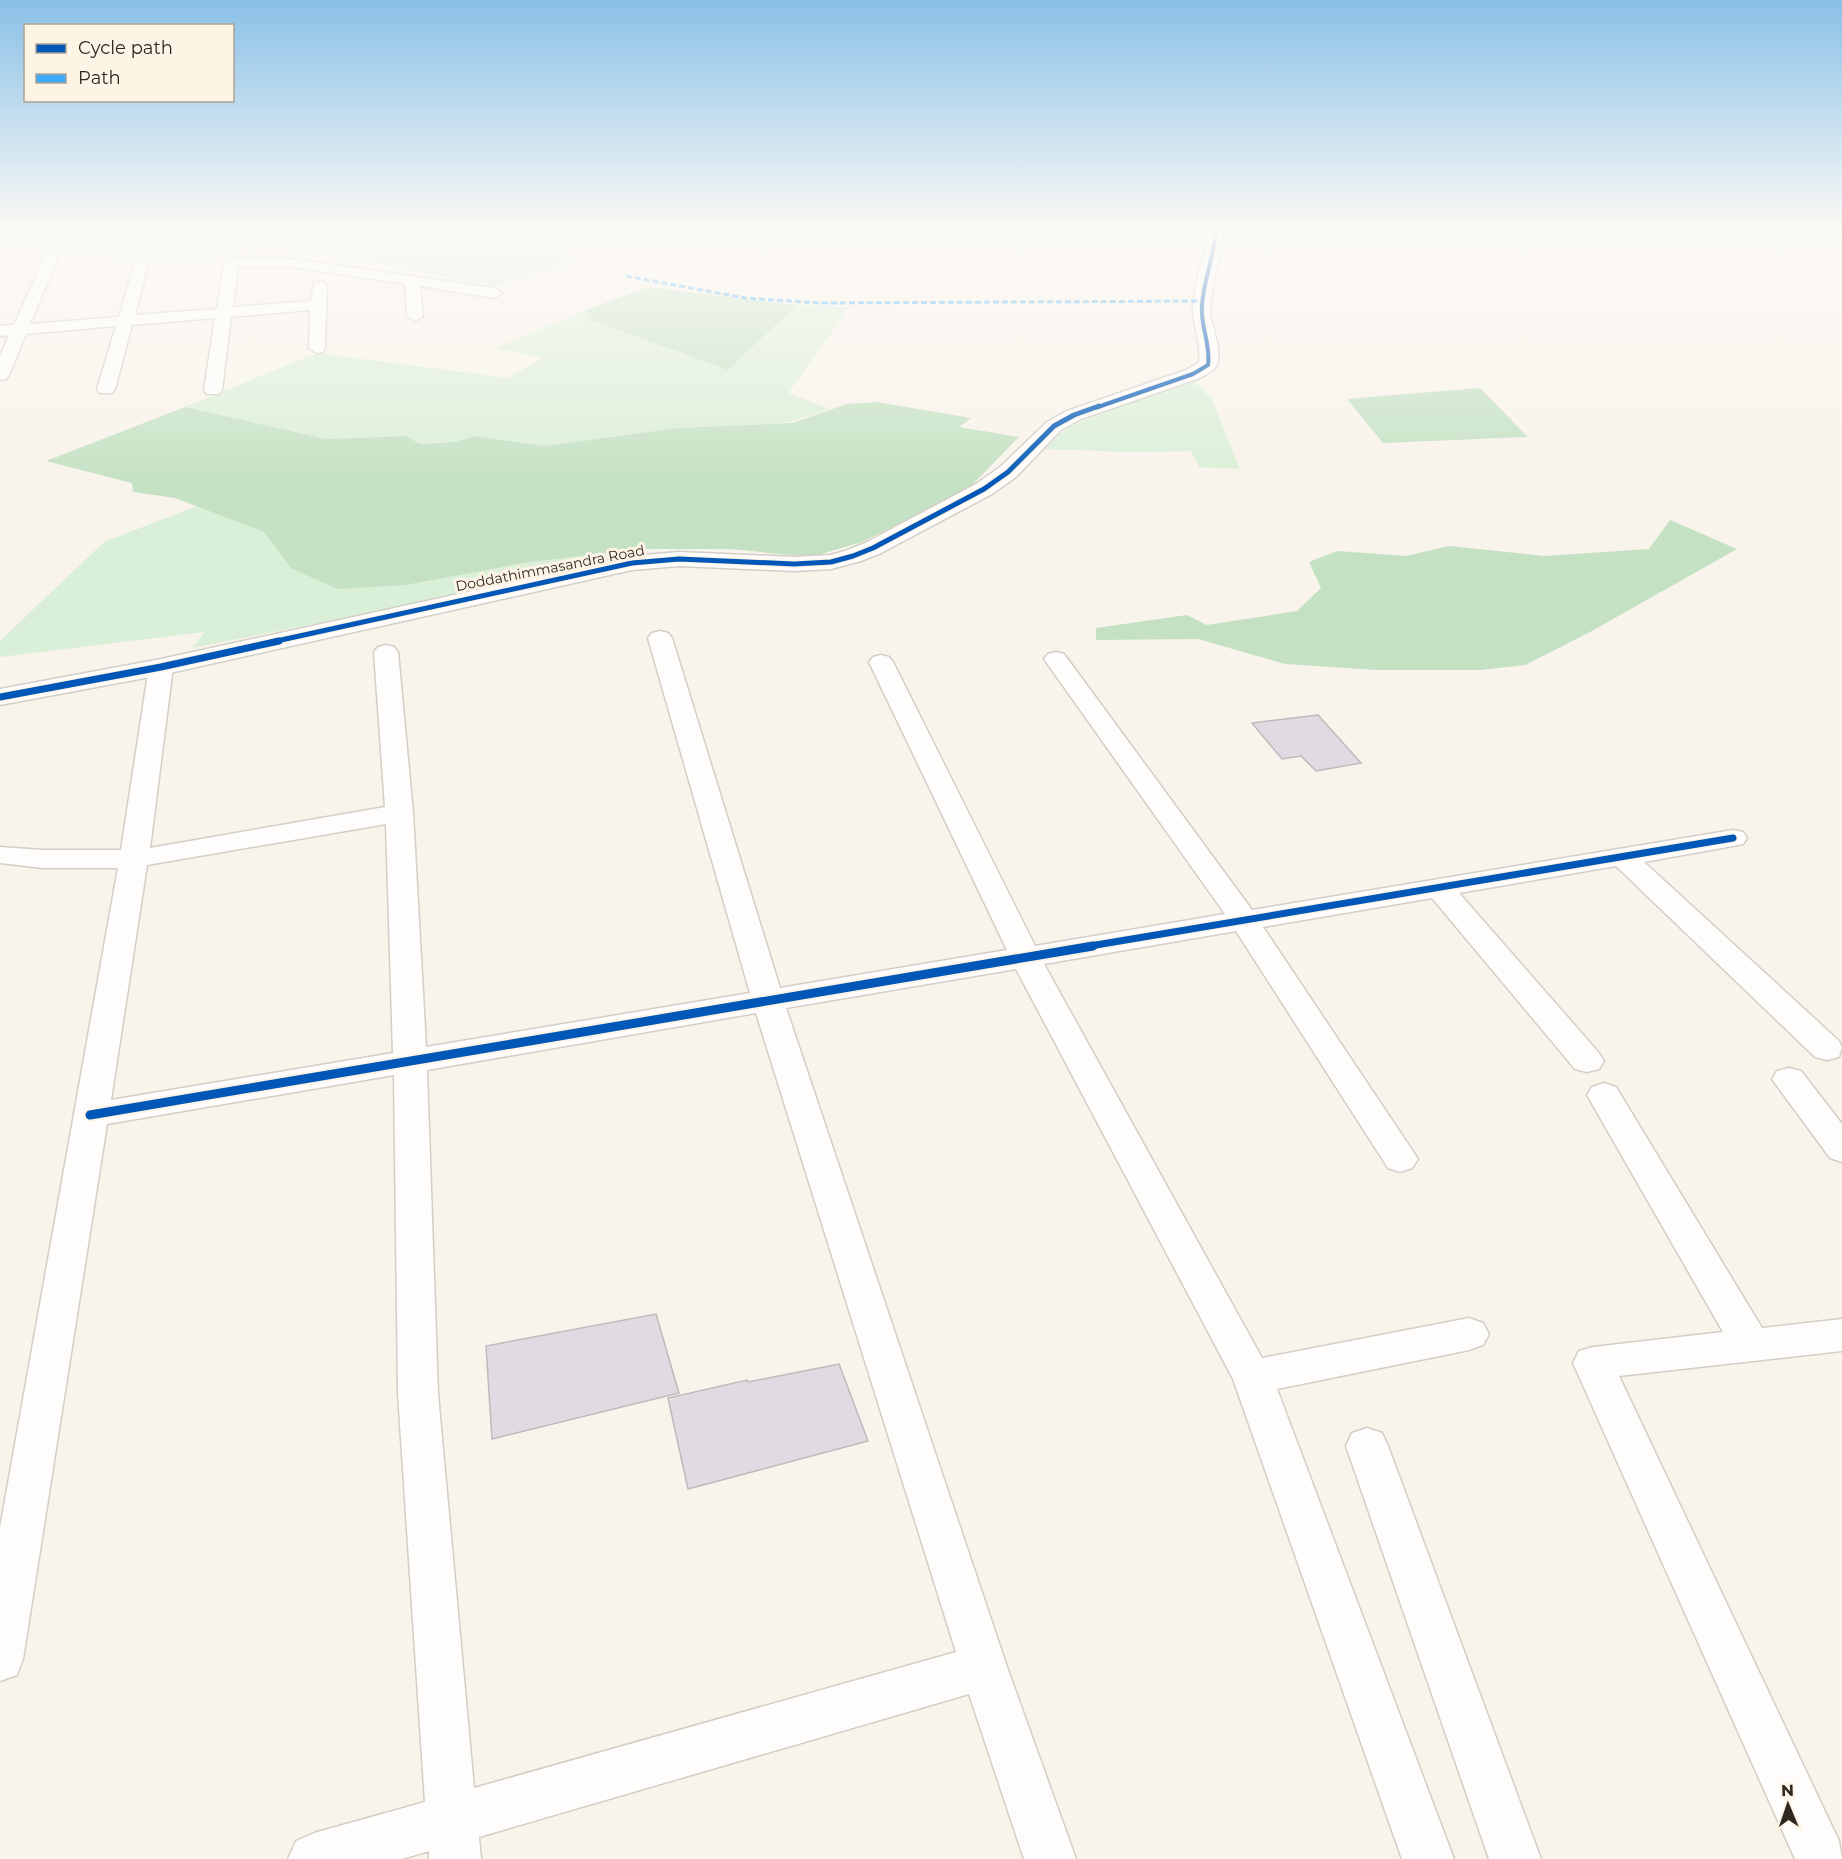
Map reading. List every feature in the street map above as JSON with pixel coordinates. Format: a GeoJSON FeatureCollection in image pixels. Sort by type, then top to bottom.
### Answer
{"type":"FeatureCollection","features":[{"type":"Feature","properties":{"kind":"street"},"geometry":{"type":"LineString","coordinates":[[0,375],[27,314]]}},
{"type":"Feature","properties":{"kind":"street"},"geometry":{"type":"LineString","coordinates":[[106,389],[127,314]]}},
{"type":"Feature","properties":{"kind":"street"},"geometry":{"type":"LineString","coordinates":[[0,331],[205,314]]}},
{"type":"Feature","properties":{"kind":"street"},"geometry":{"type":"LineString","coordinates":[[213,390],[224,314]]}},
{"type":"Feature","properties":{"kind":"street"},"geometry":{"type":"LineString","coordinates":[[317,348],[318,314]]}},
{"type":"Feature","properties":{"kind":"street","name":"Doddathimmasandra Road"},"geometry":{"type":"LineString","coordinates":[[0,697],[161,667],[632,563],[679,560],[794,564],[831,562],[873,548],[984,489],[1008,472],[1054,426],[1074,415],[1193,374],[1208,365],[1211,354],[1202,314]]}},
{"type":"Feature","properties":{"kind":"street"},"geometry":{"type":"LineString","coordinates":[[660,638],[768,1001],[984,1667],[1050,1859]]}},
{"type":"Feature","properties":{"kind":"street"},"geometry":{"type":"LineString","coordinates":[[386,652],[399,813],[410,1062],[418,1394],[454,1839]]}},
{"type":"Feature","properties":{"kind":"street"},"geometry":{"type":"LineString","coordinates":[[1056,659],[1244,920],[1400,1159]]}},
{"type":"Feature","properties":{"kind":"street"},"geometry":{"type":"LineString","coordinates":[[881,662],[1025,957],[1252,1377],[1428,1859]]}},
{"type":"Feature","properties":{"kind":"street"},"geometry":{"type":"LineString","coordinates":[[0,1659],[134,859],[161,667]]}},
{"type":"Feature","properties":{"kind":"street"},"geometry":{"type":"LineString","coordinates":[[0,855],[42,859],[134,859],[399,813]]}},
{"type":"Feature","properties":{"kind":"street"},"geometry":{"type":"LineString","coordinates":[[90,1115],[1733,838]]}},
{"type":"Feature","properties":{"kind":"street"},"geometry":{"type":"LineString","coordinates":[[1622,856],[1827,1049]]}},
{"type":"Feature","properties":{"kind":"street"},"geometry":{"type":"LineString","coordinates":[[1439,888],[1587,1061]]}},
{"type":"Feature","properties":{"kind":"street"},"geometry":{"type":"LineString","coordinates":[[1789,1079],[1842,1149]]}},
{"type":"Feature","properties":{"kind":"street"},"geometry":{"type":"LineString","coordinates":[[1604,1095],[1751,1345]]}},
{"type":"Feature","properties":{"kind":"street"},"geometry":{"type":"LineString","coordinates":[[1252,1377],[1468,1334]]}},
{"type":"Feature","properties":{"kind":"street"},"geometry":{"type":"LineString","coordinates":[[1821,1859],[1593,1363],[1842,1335]]}},
{"type":"Feature","properties":{"kind":"street"},"geometry":{"type":"LineString","coordinates":[[1367,1446],[1515,1859]]}},
{"type":"Feature","properties":{"kind":"street"},"geometry":{"type":"LineString","coordinates":[[314,1859],[454,1839],[984,1667]]}},
{"type":"Feature","properties":{"kind":"green space"},"geometry":{"type":"Polygon","coordinates":[[[577,314],[588,314],[590,320],[728,370],[788,314],[845,314],[788,393],[830,409],[785,423],[677,428],[544,446],[475,436],[454,442],[420,444],[407,436],[326,439],[185,407],[317,353],[508,378],[543,358],[496,348],[577,314]]]}},
{"type":"Feature","properties":{"kind":"green space"},"geometry":{"type":"Polygon","coordinates":[[[588,314],[788,314],[728,370],[590,320],[588,314]]]}},
{"type":"Feature","properties":{"kind":"green space"},"geometry":{"type":"Polygon","coordinates":[[[1195,382],[1212,399],[1240,469],[1199,467],[1191,451],[1130,452],[1045,449],[1061,433],[1075,424],[1129,402],[1195,382]]]}},
{"type":"Feature","properties":{"kind":"green space"},"geometry":{"type":"Polygon","coordinates":[[[1480,388],[1528,437],[1383,443],[1347,399],[1480,388]]]}},
{"type":"Feature","properties":{"kind":"green space"},"geometry":{"type":"Polygon","coordinates":[[[877,402],[971,418],[959,427],[1019,437],[969,488],[862,542],[811,557],[730,549],[642,549],[530,562],[406,585],[337,589],[291,568],[264,532],[175,498],[133,492],[132,483],[46,461],[185,407],[326,439],[407,436],[420,444],[454,442],[475,436],[544,446],[678,428],[792,423],[847,404],[877,402]]]}},
{"type":"Feature","properties":{"kind":"green space"},"geometry":{"type":"Polygon","coordinates":[[[197,506],[264,532],[291,568],[406,585],[530,562],[642,549],[639,554],[530,576],[405,606],[192,648],[205,632],[0,657],[0,641],[104,542],[197,506]]]}},
{"type":"Feature","properties":{"kind":"green space"},"geometry":{"type":"Polygon","coordinates":[[[1670,520],[1737,549],[1590,632],[1525,665],[1480,670],[1377,670],[1285,664],[1198,639],[1096,640],[1096,628],[1187,615],[1207,625],[1297,611],[1321,588],[1309,562],[1337,551],[1406,556],[1449,546],[1545,556],[1649,549],[1670,520]]]}},
{"type":"Feature","properties":{"kind":"building"},"geometry":{"type":"Polygon","coordinates":[[[1318,715],[1361,763],[1316,771],[1301,756],[1282,759],[1252,723],[1318,715]]]}},
{"type":"Feature","properties":{"kind":"building"},"geometry":{"type":"Polygon","coordinates":[[[656,1314],[679,1393],[492,1439],[486,1346],[656,1314]]]}},
{"type":"Feature","properties":{"kind":"building"},"geometry":{"type":"Polygon","coordinates":[[[839,1364],[868,1441],[688,1489],[668,1398],[747,1380],[748,1382],[839,1364]]]}},
{"type":"Feature","properties":{"kind":"cycle path"},"geometry":{"type":"LineString","coordinates":[[0,697],[161,667],[632,563],[679,559],[794,564],[831,562],[853,556],[873,548],[984,489],[1008,472],[1054,426],[1074,415],[1193,374],[1208,365],[1209,353],[1202,314]]}},
{"type":"Feature","properties":{"kind":"cycle path"},"geometry":{"type":"LineString","coordinates":[[90,1115],[1733,838]]}}]}
